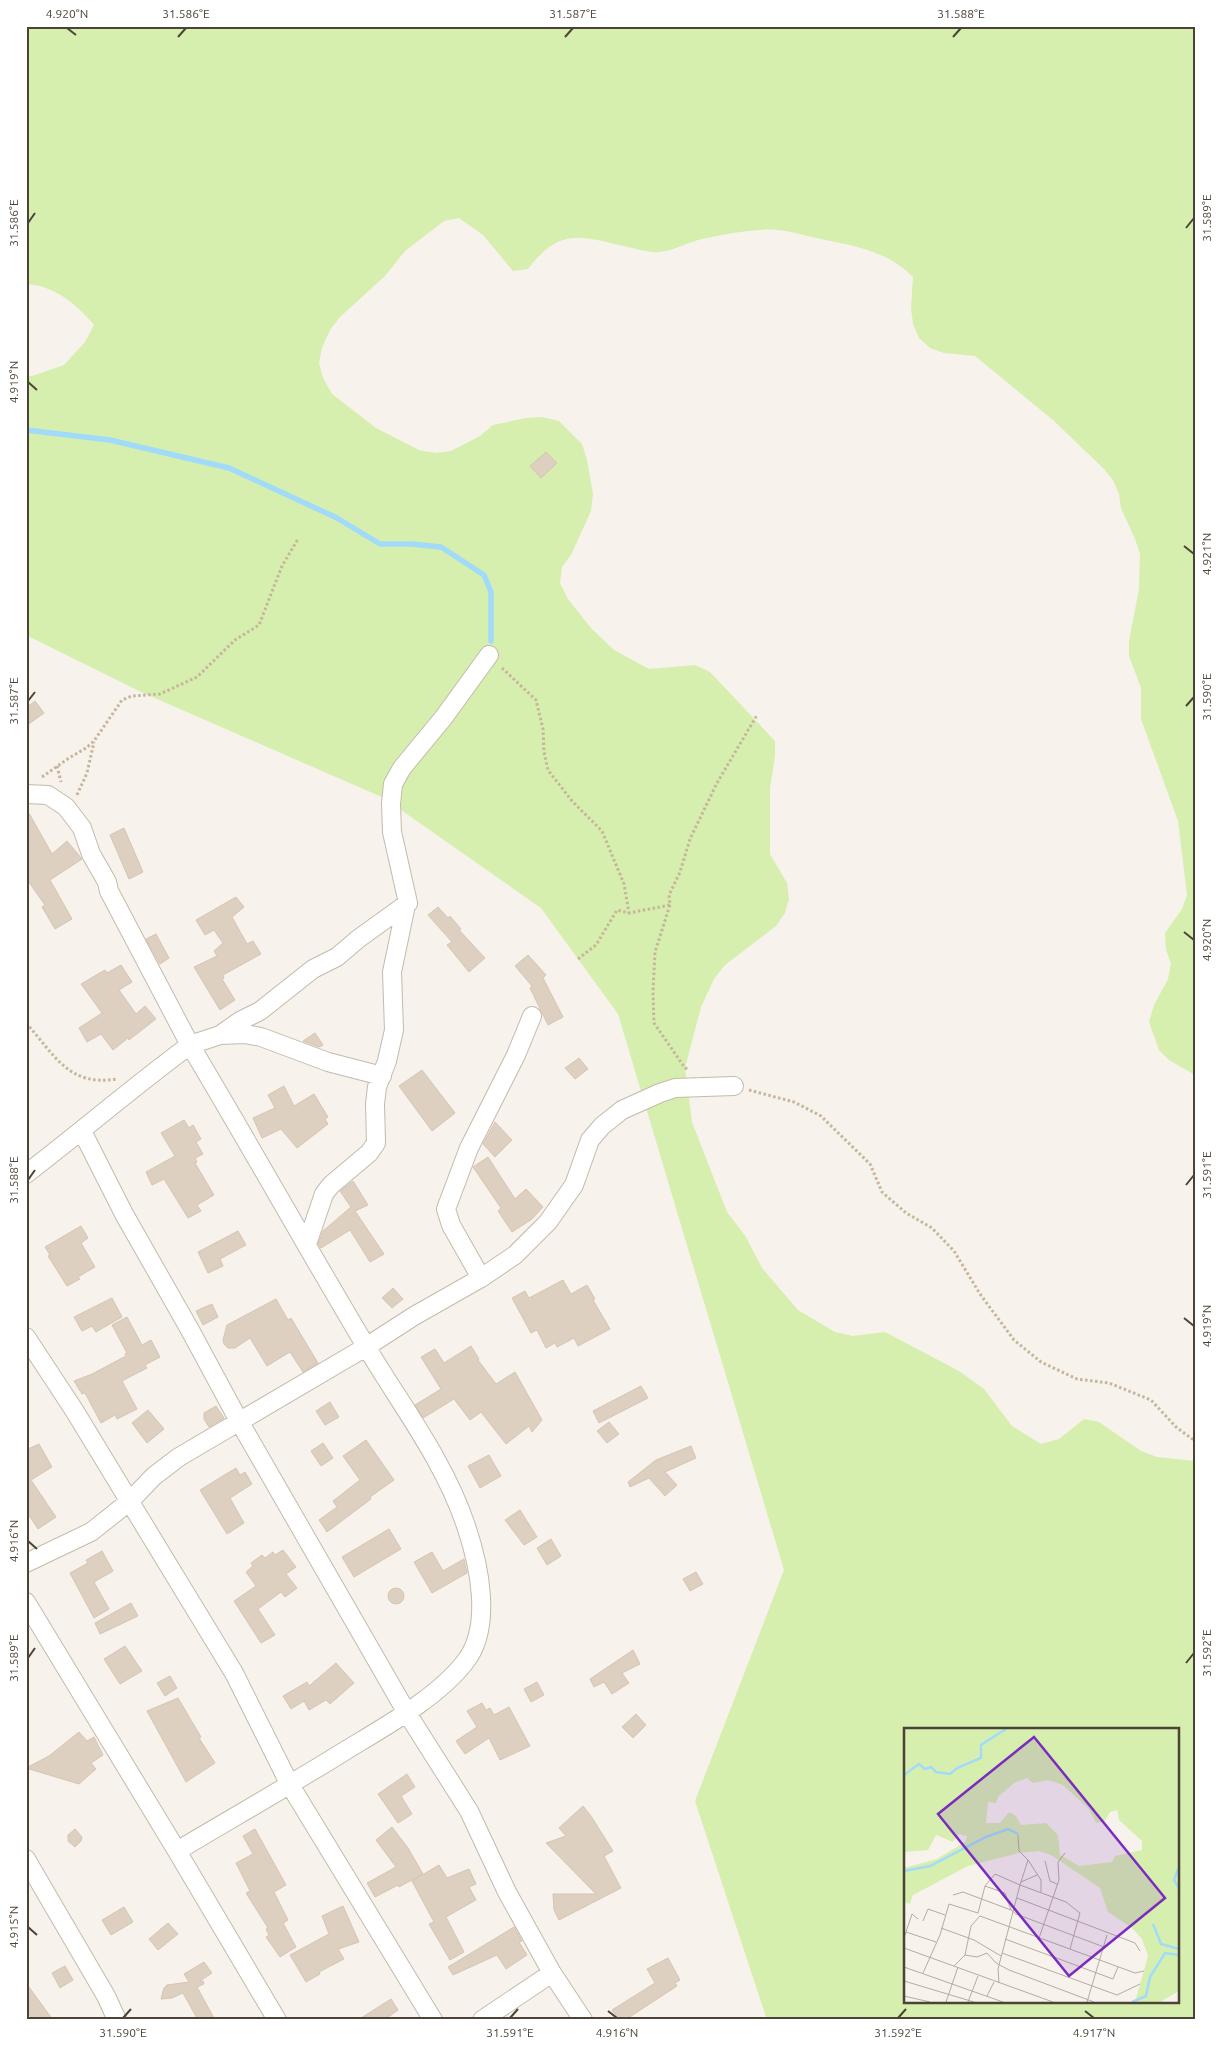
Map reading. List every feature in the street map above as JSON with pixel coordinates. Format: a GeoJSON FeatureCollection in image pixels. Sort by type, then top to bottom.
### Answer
{"type":"FeatureCollection","features":[{"type":"Feature","properties":{"kind":"street"},"geometry":{"type":"LineString","coordinates":[[307,1244],[324,1194],[331,1185],[374,1148],[376,1143],[375,1104],[377,1087],[387,1061],[394,1030],[392,972],[408,901],[392,832],[391,804],[394,784],[402,768],[464,691],[489,655]]}},
{"type":"Feature","properties":{"kind":"street"},"geometry":{"type":"LineString","coordinates":[[26,794],[48,795],[66,807],[82,828],[91,854],[107,882],[109,891],[190,1045],[366,1347],[440,1466],[465,1524],[478,1569],[481,1601],[478,1637],[466,1661],[443,1684],[407,1713],[290,1785],[177,1851]]}},
{"type":"Feature","properties":{"kind":"street"},"geometry":{"type":"LineString","coordinates":[[220,1035],[240,1021],[260,1011],[313,969],[337,957],[390,914],[406,904]]}},
{"type":"Feature","properties":{"kind":"street"},"geometry":{"type":"LineString","coordinates":[[481,1278],[451,1225],[446,1210],[468,1148],[516,1055],[532,1016]]}},
{"type":"Feature","properties":{"kind":"street"},"geometry":{"type":"LineString","coordinates":[[26,1174],[82,1131],[151,1073],[190,1045],[220,1035],[244,1034],[261,1037],[328,1062],[382,1076]]}},
{"type":"Feature","properties":{"kind":"street"},"geometry":{"type":"LineString","coordinates":[[26,1563],[91,1532],[130,1501],[154,1476],[179,1457],[481,1278],[515,1255],[548,1222],[574,1185],[590,1140],[602,1126],[622,1110],[675,1088],[734,1086]]}},
{"type":"Feature","properties":{"kind":"street"},"geometry":{"type":"LineString","coordinates":[[82,1131],[124,1214],[239,1421],[407,1713],[469,1811],[507,1892],[552,1973],[583,2020]]}},
{"type":"Feature","properties":{"kind":"street"},"geometry":{"type":"LineString","coordinates":[[26,1336],[74,1410],[234,1673],[290,1785],[433,2020]]}},
{"type":"Feature","properties":{"kind":"street"},"geometry":{"type":"LineString","coordinates":[[26,1602],[277,2020]]}},
{"type":"Feature","properties":{"kind":"street"},"geometry":{"type":"LineString","coordinates":[[26,1859],[106,1996],[117,2020]]}},
{"type":"Feature","properties":{"kind":"street"},"geometry":{"type":"LineString","coordinates":[[482,2020],[552,1973]]}},
{"type":"Feature","properties":{"kind":"path"},"geometry":{"type":"LineString","coordinates":[[38,780],[94,741],[122,700],[132,696],[160,694],[197,677],[235,640],[259,625],[282,566],[298,539]]}},
{"type":"Feature","properties":{"kind":"path"},"geometry":{"type":"LineString","coordinates":[[489,655],[536,700],[543,729],[544,752],[548,770],[572,801],[602,831],[624,884],[629,913]]}},
{"type":"Feature","properties":{"kind":"path"},"geometry":{"type":"LineString","coordinates":[[694,1071],[685,1068],[654,1023],[655,952],[670,906],[669,895],[680,872],[690,839],[717,783],[757,715]]}},
{"type":"Feature","properties":{"kind":"path"},"geometry":{"type":"LineString","coordinates":[[66,807],[77,796],[87,773],[94,741]]}},
{"type":"Feature","properties":{"kind":"path"},"geometry":{"type":"LineString","coordinates":[[578,960],[596,945],[617,910],[629,913],[670,906]]}},
{"type":"Feature","properties":{"kind":"path"},"geometry":{"type":"LineString","coordinates":[[26,1023],[58,1061],[71,1072],[85,1079],[104,1081],[123,1078]]}},
{"type":"Feature","properties":{"kind":"path"},"geometry":{"type":"LineString","coordinates":[[734,1086],[794,1102],[821,1116],[870,1164],[882,1192],[906,1213],[932,1228],[954,1252],[980,1294],[1014,1340],[1041,1362],[1077,1378],[1109,1383],[1151,1400],[1176,1427],[1195,1441]]}},
{"type":"Feature","properties":{"kind":"green space"},"geometry":{"type":"Polygon","coordinates":[[[26,26],[1195,26],[1195,1075],[1169,1060],[1159,1050],[1149,1022],[1154,1005],[1168,979],[1171,964],[1166,949],[1165,933],[1182,909],[1187,895],[1178,821],[1141,719],[1141,688],[1129,656],[1129,641],[1139,589],[1140,554],[1121,508],[1119,494],[1113,480],[1104,469],[1053,420],[975,356],[944,353],[930,348],[919,338],[913,324],[911,308],[913,277],[903,268],[892,260],[855,246],[787,231],[769,230],[721,235],[696,240],[670,250],[656,252],[587,238],[575,238],[563,240],[552,245],[528,269],[513,271],[483,235],[459,218],[444,221],[405,251],[385,276],[340,317],[330,330],[322,348],[319,363],[323,378],[332,394],[376,428],[419,450],[435,453],[451,451],[480,436],[493,425],[526,418],[542,417],[559,421],[582,444],[593,494],[591,511],[571,555],[562,567],[560,583],[568,599],[591,628],[614,650],[649,669],[695,665],[710,672],[775,741],[775,756],[770,788],[770,854],[787,883],[789,899],[785,913],[776,926],[725,965],[714,979],[701,1007],[685,1068],[692,1122],[727,1212],[746,1237],[762,1268],[798,1310],[835,1332],[853,1336],[885,1332],[959,1371],[984,1389],[1012,1426],[1041,1444],[1059,1439],[1084,1419],[1099,1422],[1141,1451],[1157,1457],[1195,1461],[1195,2020],[767,2020],[695,1801],[784,1570],[618,1014],[541,908],[384,798],[141,692],[26,635],[26,375],[32,376],[64,365],[85,342],[94,325],[64,297],[36,285],[26,284],[26,26]]]}},
{"type":"Feature","properties":{"kind":"building"},"geometry":{"type":"Polygon","coordinates":[[[546,452],[557,463],[541,478],[530,466],[546,452]]]}},
{"type":"Feature","properties":{"kind":"building"},"geometry":{"type":"Polygon","coordinates":[[[35,701],[44,713],[26,726],[26,708],[35,701]]]}},
{"type":"Feature","properties":{"kind":"building"},"geometry":{"type":"Polygon","coordinates":[[[26,808],[52,854],[67,841],[82,859],[50,880],[72,919],[55,929],[42,907],[45,905],[26,878],[26,808]]]}},
{"type":"Feature","properties":{"kind":"building"},"geometry":{"type":"Polygon","coordinates":[[[124,828],[143,872],[129,879],[110,835],[124,828]]]}},
{"type":"Feature","properties":{"kind":"building"},"geometry":{"type":"Polygon","coordinates":[[[236,897],[244,907],[232,917],[247,944],[253,941],[261,954],[223,975],[224,978],[222,979],[235,1000],[220,1010],[194,967],[217,956],[214,951],[223,943],[214,930],[205,935],[196,920],[236,897]]]}},
{"type":"Feature","properties":{"kind":"building"},"geometry":{"type":"Polygon","coordinates":[[[438,907],[448,918],[450,916],[461,929],[459,930],[485,958],[469,972],[447,945],[452,942],[428,915],[438,907]]]}},
{"type":"Feature","properties":{"kind":"building"},"geometry":{"type":"Polygon","coordinates":[[[156,934],[169,958],[160,964],[146,939],[156,934]]]}},
{"type":"Feature","properties":{"kind":"building"},"geometry":{"type":"Polygon","coordinates":[[[528,955],[546,975],[543,978],[563,1017],[548,1025],[530,988],[532,986],[515,966],[528,955]]]}},
{"type":"Feature","properties":{"kind":"building"},"geometry":{"type":"Polygon","coordinates":[[[121,965],[132,982],[119,990],[136,1014],[145,1006],[156,1019],[113,1050],[101,1034],[87,1042],[79,1028],[102,1013],[81,984],[105,970],[107,973],[121,965]]]}},
{"type":"Feature","properties":{"kind":"building"},"geometry":{"type":"Polygon","coordinates":[[[315,1033],[323,1045],[319,1047],[303,1041],[315,1033]]]}},
{"type":"Feature","properties":{"kind":"building"},"geometry":{"type":"Polygon","coordinates":[[[579,1058],[588,1069],[575,1079],[565,1068],[579,1058]]]}},
{"type":"Feature","properties":{"kind":"building"},"geometry":{"type":"Polygon","coordinates":[[[422,1070],[455,1113],[432,1131],[399,1086],[422,1070]]]}},
{"type":"Feature","properties":{"kind":"building"},"geometry":{"type":"Polygon","coordinates":[[[284,1086],[294,1106],[314,1094],[328,1117],[325,1119],[328,1124],[297,1148],[281,1129],[262,1138],[253,1118],[275,1108],[268,1095],[284,1086]]]}},
{"type":"Feature","properties":{"kind":"building"},"geometry":{"type":"Polygon","coordinates":[[[184,1120],[189,1128],[193,1125],[201,1139],[196,1142],[203,1154],[195,1158],[197,1162],[195,1163],[214,1195],[197,1205],[201,1211],[188,1218],[164,1179],[152,1185],[146,1172],[175,1156],[161,1133],[184,1120]]]}},
{"type":"Feature","properties":{"kind":"building"},"geometry":{"type":"Polygon","coordinates":[[[495,1122],[512,1140],[495,1157],[483,1144],[495,1122]]]}},
{"type":"Feature","properties":{"kind":"building"},"geometry":{"type":"Polygon","coordinates":[[[488,1157],[515,1199],[526,1189],[543,1207],[532,1219],[512,1232],[498,1211],[501,1208],[473,1167],[488,1157]]]}},
{"type":"Feature","properties":{"kind":"building"},"geometry":{"type":"Polygon","coordinates":[[[353,1181],[368,1205],[355,1211],[384,1254],[370,1262],[350,1230],[321,1248],[318,1244],[323,1231],[351,1207],[340,1191],[353,1181]]]}},
{"type":"Feature","properties":{"kind":"building"},"geometry":{"type":"Polygon","coordinates":[[[81,1226],[88,1238],[81,1243],[95,1267],[78,1277],[80,1279],[67,1286],[48,1256],[50,1255],[45,1247],[81,1226]]]}},
{"type":"Feature","properties":{"kind":"building"},"geometry":{"type":"Polygon","coordinates":[[[238,1231],[246,1245],[220,1259],[223,1266],[208,1273],[198,1252],[238,1231]]]}},
{"type":"Feature","properties":{"kind":"building"},"geometry":{"type":"Polygon","coordinates":[[[563,1280],[571,1294],[587,1285],[595,1299],[593,1300],[610,1329],[578,1346],[574,1338],[557,1347],[555,1343],[546,1348],[537,1330],[531,1333],[512,1298],[525,1291],[529,1298],[563,1280]]]}},
{"type":"Feature","properties":{"kind":"building"},"geometry":{"type":"Polygon","coordinates":[[[393,1288],[403,1299],[392,1308],[382,1298],[393,1288]]]}},
{"type":"Feature","properties":{"kind":"building"},"geometry":{"type":"Polygon","coordinates":[[[112,1298],[122,1317],[96,1332],[92,1326],[82,1331],[74,1317],[112,1298]]]}},
{"type":"Feature","properties":{"kind":"building"},"geometry":{"type":"Polygon","coordinates":[[[276,1299],[288,1320],[291,1318],[318,1363],[303,1372],[290,1352],[267,1366],[250,1338],[235,1348],[228,1348],[224,1344],[223,1340],[227,1325],[276,1299]]]}},
{"type":"Feature","properties":{"kind":"building"},"geometry":{"type":"Polygon","coordinates":[[[212,1304],[218,1317],[203,1325],[196,1311],[212,1304]]]}},
{"type":"Feature","properties":{"kind":"building"},"geometry":{"type":"Polygon","coordinates":[[[127,1317],[142,1345],[151,1340],[160,1357],[145,1365],[147,1368],[122,1381],[137,1409],[117,1419],[115,1415],[101,1423],[85,1393],[82,1394],[74,1381],[126,1356],[125,1354],[127,1353],[112,1325],[127,1317]]]}},
{"type":"Feature","properties":{"kind":"building"},"geometry":{"type":"Polygon","coordinates":[[[471,1346],[478,1360],[496,1384],[515,1372],[542,1420],[532,1432],[529,1426],[506,1444],[481,1412],[470,1420],[454,1399],[423,1418],[415,1405],[441,1389],[421,1357],[435,1349],[444,1363],[471,1346]]]}},
{"type":"Feature","properties":{"kind":"building"},"geometry":{"type":"Polygon","coordinates":[[[641,1386],[648,1398],[599,1423],[593,1411],[641,1386]]]}},
{"type":"Feature","properties":{"kind":"building"},"geometry":{"type":"Polygon","coordinates":[[[330,1402],[339,1417],[325,1425],[316,1411],[330,1402]]]}},
{"type":"Feature","properties":{"kind":"building"},"geometry":{"type":"Polygon","coordinates":[[[216,1406],[224,1418],[209,1427],[204,1419],[204,1413],[216,1406]]]}},
{"type":"Feature","properties":{"kind":"building"},"geometry":{"type":"Polygon","coordinates":[[[148,1410],[164,1429],[147,1443],[132,1423],[148,1410]]]}},
{"type":"Feature","properties":{"kind":"building"},"geometry":{"type":"Polygon","coordinates":[[[609,1422],[619,1434],[607,1443],[597,1431],[609,1422]]]}},
{"type":"Feature","properties":{"kind":"building"},"geometry":{"type":"Polygon","coordinates":[[[366,1440],[394,1480],[327,1532],[319,1520],[337,1507],[333,1501],[360,1480],[343,1456],[366,1440]]]}},
{"type":"Feature","properties":{"kind":"building"},"geometry":{"type":"Polygon","coordinates":[[[323,1443],[333,1458],[321,1466],[311,1451],[323,1443]]]}},
{"type":"Feature","properties":{"kind":"building"},"geometry":{"type":"Polygon","coordinates":[[[39,1444],[52,1467],[31,1480],[56,1517],[38,1529],[26,1511],[26,1450],[39,1444]]]}},
{"type":"Feature","properties":{"kind":"building"},"geometry":{"type":"Polygon","coordinates":[[[691,1446],[696,1458],[665,1472],[677,1485],[665,1496],[649,1478],[630,1487],[628,1482],[656,1460],[691,1446]]]}},
{"type":"Feature","properties":{"kind":"building"},"geometry":{"type":"Polygon","coordinates":[[[489,1455],[501,1476],[480,1488],[468,1466],[489,1455]]]}},
{"type":"Feature","properties":{"kind":"building"},"geometry":{"type":"Polygon","coordinates":[[[236,1468],[240,1475],[245,1472],[252,1484],[230,1498],[244,1523],[227,1534],[200,1490],[236,1468]]]}},
{"type":"Feature","properties":{"kind":"building"},"geometry":{"type":"Polygon","coordinates":[[[520,1510],[537,1537],[524,1545],[505,1520],[520,1510]]]}},
{"type":"Feature","properties":{"kind":"building"},"geometry":{"type":"Polygon","coordinates":[[[389,1529],[401,1549],[354,1577],[342,1557],[389,1529]]]}},
{"type":"Feature","properties":{"kind":"building"},"geometry":{"type":"Polygon","coordinates":[[[551,1539],[561,1556],[547,1565],[537,1548],[551,1539]]]}},
{"type":"Feature","properties":{"kind":"building"},"geometry":{"type":"Polygon","coordinates":[[[283,1550],[296,1567],[286,1574],[297,1588],[285,1597],[281,1592],[258,1609],[275,1635],[261,1643],[234,1601],[256,1586],[246,1572],[253,1566],[251,1563],[262,1555],[265,1558],[273,1552],[275,1555],[283,1550]]]}},
{"type":"Feature","properties":{"kind":"building"},"geometry":{"type":"Polygon","coordinates":[[[102,1551],[113,1571],[94,1582],[109,1609],[94,1618],[70,1573],[88,1563],[86,1560],[102,1551]]]}},
{"type":"Feature","properties":{"kind":"building"},"geometry":{"type":"Polygon","coordinates":[[[432,1552],[443,1571],[464,1559],[467,1573],[432,1593],[414,1562],[432,1552]]]}},
{"type":"Feature","properties":{"kind":"building"},"geometry":{"type":"Polygon","coordinates":[[[696,1572],[703,1584],[690,1591],[683,1579],[696,1572]]]}},
{"type":"Feature","properties":{"kind":"building"},"geometry":{"type":"Polygon","coordinates":[[[393,1588],[399,1588],[404,1593],[402,1602],[393,1604],[388,1599],[388,1593],[393,1588]]]}},
{"type":"Feature","properties":{"kind":"building"},"geometry":{"type":"Polygon","coordinates":[[[131,1603],[138,1616],[100,1634],[95,1623],[131,1603]]]}},
{"type":"Feature","properties":{"kind":"building"},"geometry":{"type":"Polygon","coordinates":[[[125,1646],[142,1671],[120,1684],[104,1659],[125,1646]]]}},
{"type":"Feature","properties":{"kind":"building"},"geometry":{"type":"Polygon","coordinates":[[[633,1650],[640,1664],[622,1673],[629,1683],[612,1694],[604,1682],[594,1687],[590,1679],[633,1650]]]}},
{"type":"Feature","properties":{"kind":"building"},"geometry":{"type":"Polygon","coordinates":[[[336,1663],[354,1683],[330,1704],[326,1700],[309,1710],[304,1701],[291,1709],[283,1696],[307,1682],[309,1686],[336,1663]]]}},
{"type":"Feature","properties":{"kind":"building"},"geometry":{"type":"Polygon","coordinates":[[[170,1676],[177,1688],[165,1696],[157,1683],[170,1676]]]}},
{"type":"Feature","properties":{"kind":"building"},"geometry":{"type":"Polygon","coordinates":[[[537,1682],[544,1695],[531,1702],[524,1689],[537,1682]]]}},
{"type":"Feature","properties":{"kind":"building"},"geometry":{"type":"Polygon","coordinates":[[[178,1698],[201,1737],[199,1738],[215,1763],[186,1782],[147,1711],[178,1698]]]}},
{"type":"Feature","properties":{"kind":"building"},"geometry":{"type":"Polygon","coordinates":[[[482,1703],[486,1710],[490,1708],[494,1715],[509,1707],[530,1746],[500,1760],[489,1738],[465,1754],[456,1741],[477,1727],[467,1711],[482,1703]]]}},
{"type":"Feature","properties":{"kind":"building"},"geometry":{"type":"Polygon","coordinates":[[[636,1714],[646,1725],[633,1738],[622,1727],[636,1714]]]}},
{"type":"Feature","properties":{"kind":"building"},"geometry":{"type":"Polygon","coordinates":[[[79,1732],[87,1741],[94,1737],[103,1755],[91,1763],[96,1769],[79,1784],[26,1768],[49,1756],[79,1732]]]}},
{"type":"Feature","properties":{"kind":"building"},"geometry":{"type":"Polygon","coordinates":[[[407,1774],[415,1787],[401,1796],[412,1814],[398,1823],[378,1794],[407,1774]]]}},
{"type":"Feature","properties":{"kind":"building"},"geometry":{"type":"Polygon","coordinates":[[[583,1806],[613,1851],[604,1856],[621,1888],[559,1920],[554,1910],[553,1894],[596,1894],[546,1843],[566,1836],[559,1828],[583,1806]]]}},
{"type":"Feature","properties":{"kind":"building"},"geometry":{"type":"Polygon","coordinates":[[[392,1827],[408,1848],[423,1874],[375,1897],[367,1883],[396,1867],[376,1840],[392,1827]]]}},
{"type":"Feature","properties":{"kind":"building"},"geometry":{"type":"Polygon","coordinates":[[[75,1829],[82,1837],[75,1847],[68,1841],[68,1835],[75,1829]]]}},
{"type":"Feature","properties":{"kind":"building"},"geometry":{"type":"Polygon","coordinates":[[[255,1829],[286,1885],[274,1892],[288,1920],[283,1923],[296,1947],[280,1957],[266,1937],[269,1935],[266,1929],[268,1928],[246,1893],[250,1891],[236,1863],[253,1854],[243,1836],[255,1829]]]}},
{"type":"Feature","properties":{"kind":"building"},"geometry":{"type":"Polygon","coordinates":[[[439,1865],[447,1878],[469,1869],[476,1884],[469,1887],[476,1900],[446,1917],[464,1952],[450,1960],[429,1924],[434,1922],[412,1881],[439,1865]]]}},
{"type":"Feature","properties":{"kind":"building"},"geometry":{"type":"Polygon","coordinates":[[[343,1906],[359,1942],[338,1949],[344,1959],[319,1972],[320,1974],[306,1982],[290,1955],[329,1934],[322,1916],[343,1906]]]}},
{"type":"Feature","properties":{"kind":"building"},"geometry":{"type":"Polygon","coordinates":[[[124,1907],[133,1922],[111,1935],[102,1920],[124,1907]]]}},
{"type":"Feature","properties":{"kind":"building"},"geometry":{"type":"Polygon","coordinates":[[[168,1923],[178,1934],[158,1950],[149,1939],[168,1923]]]}},
{"type":"Feature","properties":{"kind":"building"},"geometry":{"type":"Polygon","coordinates":[[[514,1927],[522,1941],[519,1942],[527,1955],[506,1969],[497,1955],[453,1975],[448,1967],[514,1927]]]}},
{"type":"Feature","properties":{"kind":"building"},"geometry":{"type":"Polygon","coordinates":[[[668,1958],[680,1980],[675,1983],[677,1986],[625,2020],[619,2020],[612,2010],[655,1983],[647,1969],[668,1958]]]}},
{"type":"Feature","properties":{"kind":"building"},"geometry":{"type":"Polygon","coordinates":[[[204,1962],[212,1973],[200,1981],[203,1981],[204,1984],[197,1987],[215,2020],[198,2020],[183,1993],[172,1998],[161,1999],[164,1988],[167,1985],[189,1982],[184,1974],[204,1962]]]}},
{"type":"Feature","properties":{"kind":"building"},"geometry":{"type":"Polygon","coordinates":[[[65,1966],[73,1980],[60,1988],[52,1973],[65,1966]]]}},
{"type":"Feature","properties":{"kind":"building"},"geometry":{"type":"Polygon","coordinates":[[[26,1983],[53,2020],[33,2020],[26,2010],[26,1983]]]}},
{"type":"Feature","properties":{"kind":"building"},"geometry":{"type":"Polygon","coordinates":[[[391,1999],[398,2010],[384,2020],[358,2020],[391,1999]]]}},
{"type":"Feature","properties":{"kind":"waterway"},"geometry":{"type":"LineString","coordinates":[[26,430],[110,440],[229,468],[337,518],[380,544],[411,544],[441,547],[484,575],[491,592],[491,641]]}}]}
